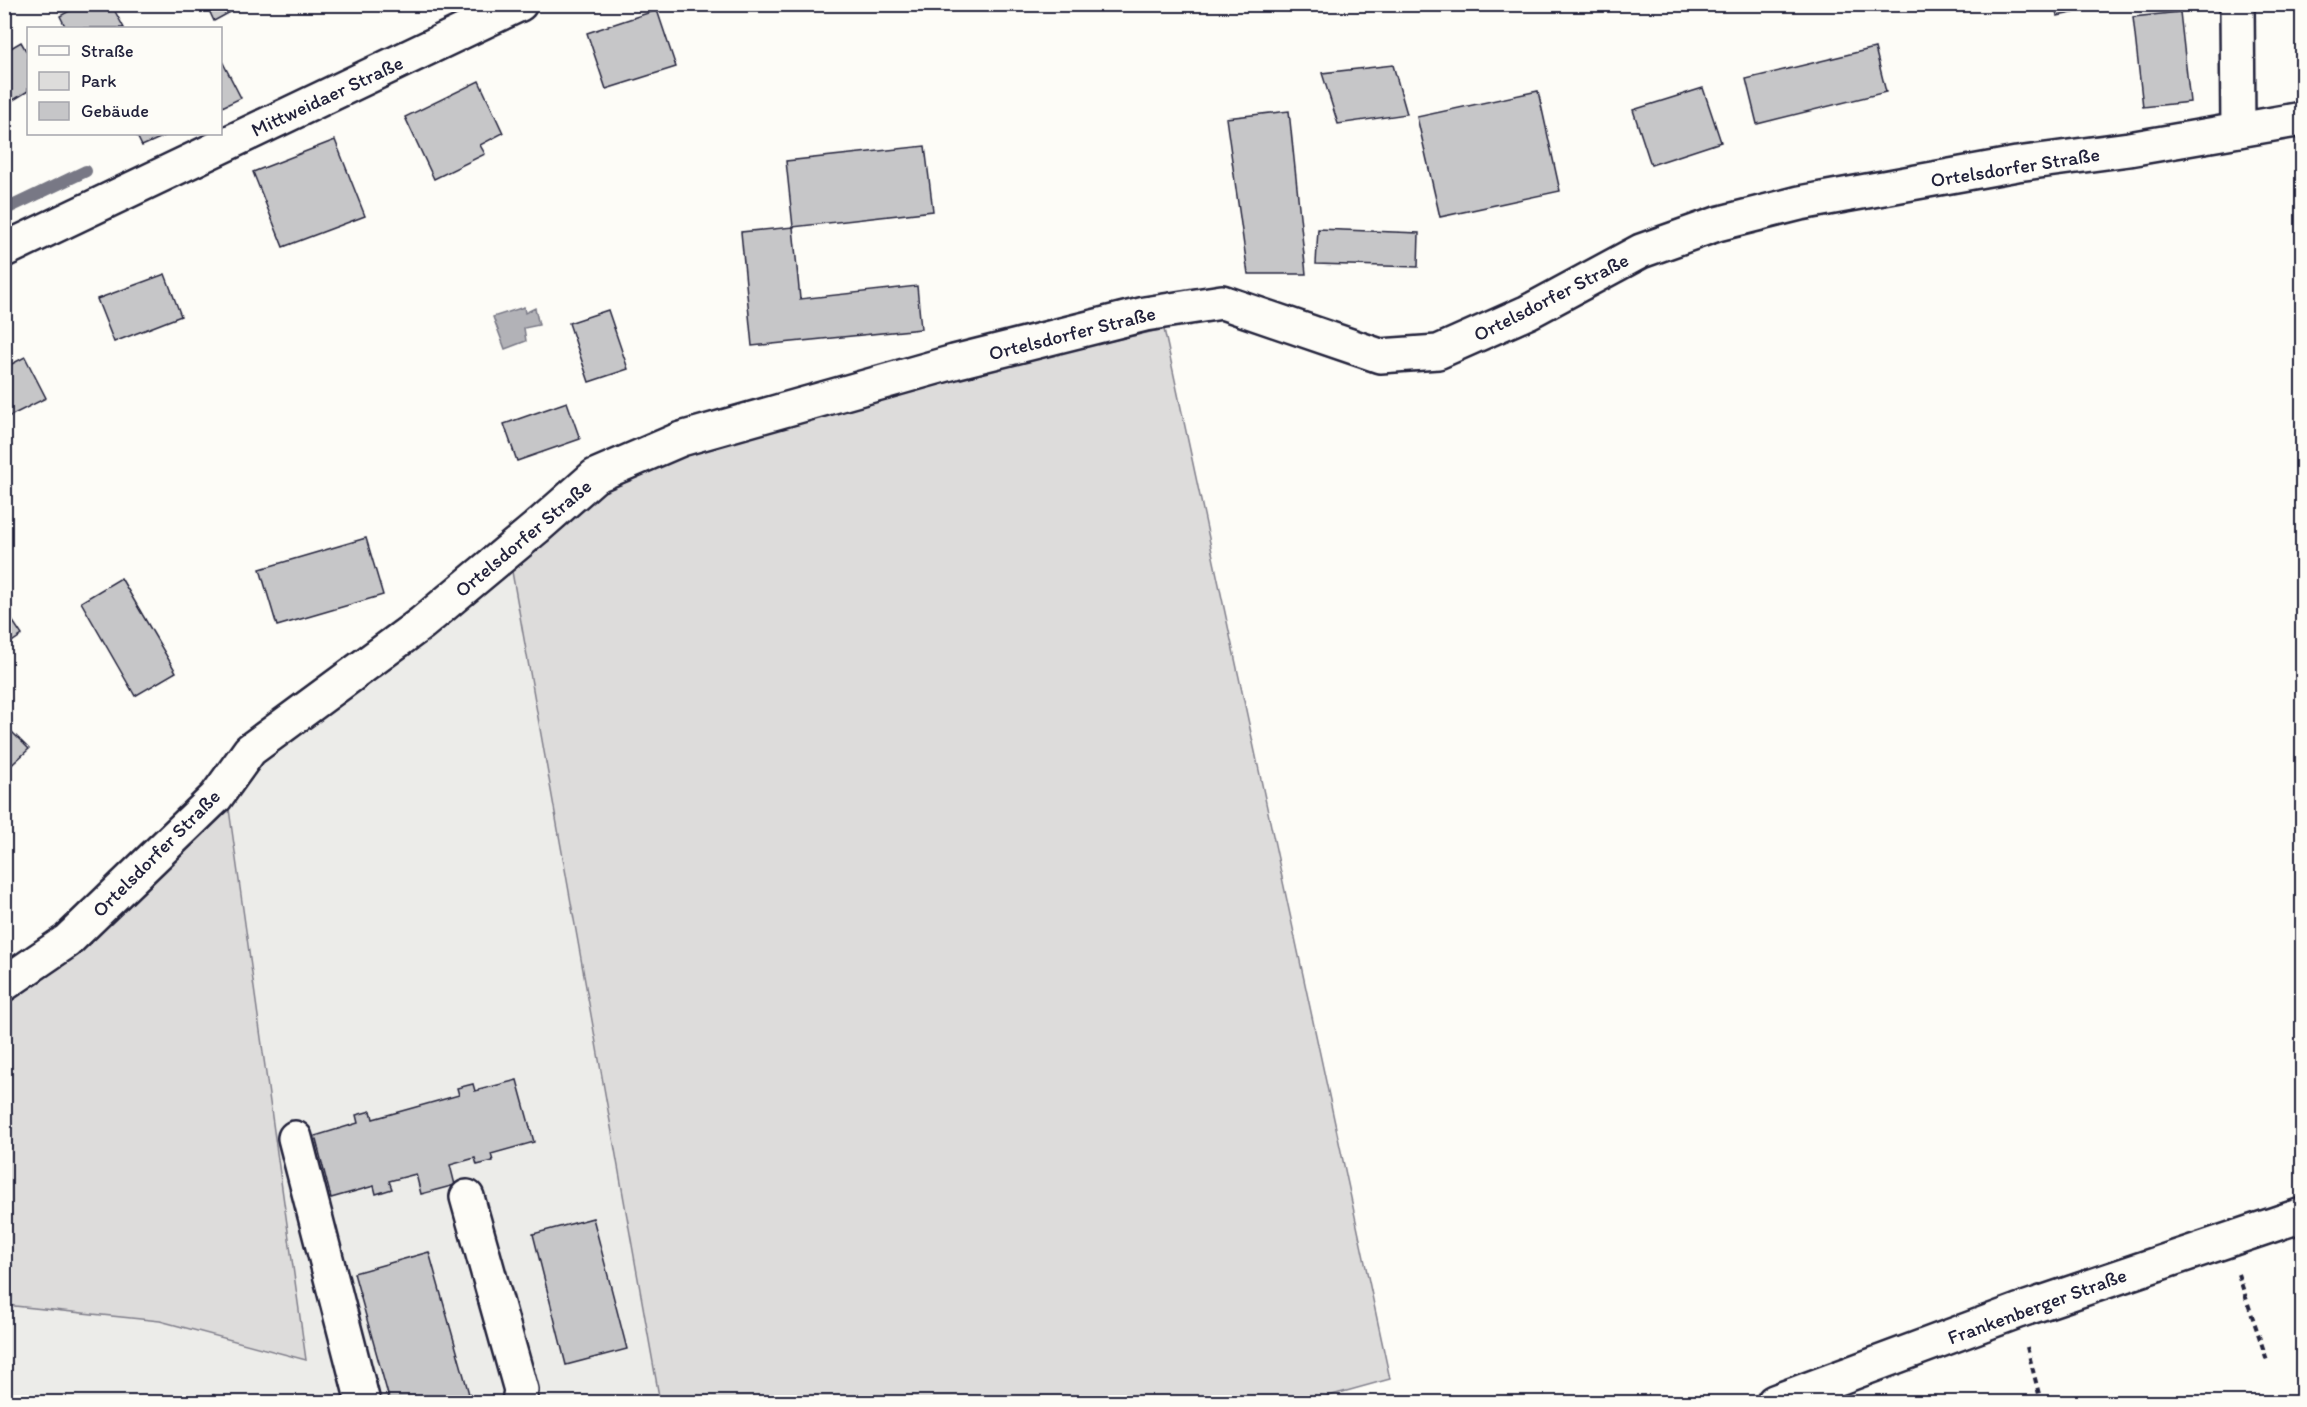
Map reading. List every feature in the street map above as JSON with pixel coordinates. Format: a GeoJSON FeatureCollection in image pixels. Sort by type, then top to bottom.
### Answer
{"type":"FeatureCollection","features":[{"type":"Feature","properties":{"kind":"street","name":"Mittweidaer Straße"},"geometry":{"type":"LineString","coordinates":[[4,250],[520,4]]}},
{"type":"Feature","properties":{"kind":"street"},"geometry":{"type":"LineString","coordinates":[[2237,4],[2238,130]]}},
{"type":"Feature","properties":{"kind":"street","name":"Ortelsdorfer Straße"},"geometry":{"type":"LineString","coordinates":[[4,984],[75,933],[216,797],[250,750],[422,622],[595,477],[681,439],[954,362],[1144,314],[1222,302],[1380,356],[1438,352],[1528,312],[1641,251],[1717,224],[1800,203],[2017,164],[2129,149],[2302,119]]}},
{"type":"Feature","properties":{"kind":"street"},"geometry":{"type":"LineString","coordinates":[[295,1138],[363,1402]]}},
{"type":"Feature","properties":{"kind":"street"},"geometry":{"type":"LineString","coordinates":[[467,1197],[521,1390],[519,1402]]}},
{"type":"Feature","properties":{"kind":"street","name":"Frankenberger Straße"},"geometry":{"type":"LineString","coordinates":[[1774,1402],[2018,1311],[2302,1215]]}},
{"type":"Feature","properties":{"kind":"path"},"geometry":{"type":"LineString","coordinates":[[2226,1239],[2268,1363]]}},
{"type":"Feature","properties":{"kind":"path"},"geometry":{"type":"LineString","coordinates":[[2018,1311],[2041,1402]]}},
{"type":"Feature","properties":{"kind":"shaded area"},"geometry":{"type":"Polygon","coordinates":[[[524,307],[525,313],[535,308],[539,325],[524,328],[526,341],[505,349],[493,317],[524,307]]]}},
{"type":"Feature","properties":{"kind":"shaded area"},"geometry":{"type":"Polygon","coordinates":[[[511,566],[660,1402],[6,1402],[4,1305],[160,1321],[306,1360],[229,809],[266,750],[511,566]]]}},
{"type":"Feature","properties":{"kind":"green space"},"geometry":{"type":"Polygon","coordinates":[[[1164,329],[1390,1379],[1307,1402],[660,1402],[511,566],[584,499],[669,457],[1008,364],[1164,329]]]}},
{"type":"Feature","properties":{"kind":"green space"},"geometry":{"type":"Polygon","coordinates":[[[229,809],[306,1360],[160,1321],[5,1305],[5,1006],[59,965],[229,809]]]}},
{"type":"Feature","properties":{"kind":"building"},"geometry":{"type":"Polygon","coordinates":[[[82,4],[111,4],[123,27],[66,27],[60,16],[82,4]]]}},
{"type":"Feature","properties":{"kind":"building"},"geometry":{"type":"Polygon","coordinates":[[[206,4],[245,4],[214,21],[206,4]]]}},
{"type":"Feature","properties":{"kind":"building"},"geometry":{"type":"Polygon","coordinates":[[[2055,4],[2116,4],[2057,16],[2055,4]]]}},
{"type":"Feature","properties":{"kind":"building"},"geometry":{"type":"Polygon","coordinates":[[[657,10],[676,67],[606,89],[587,33],[657,10]]]}},
{"type":"Feature","properties":{"kind":"building"},"geometry":{"type":"Polygon","coordinates":[[[2180,12],[2190,102],[2143,107],[2133,17],[2180,12]]]}},
{"type":"Feature","properties":{"kind":"building"},"geometry":{"type":"Polygon","coordinates":[[[21,42],[27,52],[27,92],[4,106],[4,52],[21,42]]]}},
{"type":"Feature","properties":{"kind":"building"},"geometry":{"type":"Polygon","coordinates":[[[1875,48],[1886,92],[1757,124],[1746,79],[1875,48]]]}},
{"type":"Feature","properties":{"kind":"building"},"geometry":{"type":"Polygon","coordinates":[[[222,61],[241,98],[222,107],[222,61]]]}},
{"type":"Feature","properties":{"kind":"building"},"geometry":{"type":"Polygon","coordinates":[[[1393,65],[1407,114],[1338,124],[1322,73],[1393,65]]]}},
{"type":"Feature","properties":{"kind":"building"},"geometry":{"type":"Polygon","coordinates":[[[479,81],[503,133],[480,145],[485,154],[434,179],[405,117],[479,81]]]}},
{"type":"Feature","properties":{"kind":"building"},"geometry":{"type":"Polygon","coordinates":[[[1703,88],[1721,142],[1651,165],[1633,110],[1703,88]]]}},
{"type":"Feature","properties":{"kind":"building"},"geometry":{"type":"Polygon","coordinates":[[[1538,91],[1560,191],[1440,217],[1417,117],[1538,91]]]}},
{"type":"Feature","properties":{"kind":"building"},"geometry":{"type":"Polygon","coordinates":[[[1289,111],[1306,274],[1248,274],[1226,118],[1289,111]]]}},
{"type":"Feature","properties":{"kind":"building"},"geometry":{"type":"Polygon","coordinates":[[[136,135],[167,135],[142,146],[136,135]]]}},
{"type":"Feature","properties":{"kind":"building"},"geometry":{"type":"Polygon","coordinates":[[[335,140],[365,216],[283,247],[253,172],[335,140]]]}},
{"type":"Feature","properties":{"kind":"building"},"geometry":{"type":"Polygon","coordinates":[[[925,146],[933,211],[793,227],[786,161],[925,146]]]}},
{"type":"Feature","properties":{"kind":"building"},"geometry":{"type":"Polygon","coordinates":[[[793,227],[800,299],[917,286],[921,329],[752,346],[741,232],[793,227]]]}},
{"type":"Feature","properties":{"kind":"building"},"geometry":{"type":"Polygon","coordinates":[[[1318,229],[1419,233],[1418,267],[1316,264],[1318,229]]]}},
{"type":"Feature","properties":{"kind":"building"},"geometry":{"type":"Polygon","coordinates":[[[165,274],[181,316],[114,342],[97,299],[165,274]]]}},
{"type":"Feature","properties":{"kind":"building"},"geometry":{"type":"Polygon","coordinates":[[[608,310],[628,369],[589,382],[569,323],[608,310]]]}},
{"type":"Feature","properties":{"kind":"building"},"geometry":{"type":"Polygon","coordinates":[[[25,357],[46,398],[4,419],[4,368],[25,357]]]}},
{"type":"Feature","properties":{"kind":"building"},"geometry":{"type":"Polygon","coordinates":[[[567,402],[580,439],[517,461],[504,424],[567,402]]]}},
{"type":"Feature","properties":{"kind":"building"},"geometry":{"type":"Polygon","coordinates":[[[366,538],[383,595],[277,626],[260,569],[366,538]]]}},
{"type":"Feature","properties":{"kind":"building"},"geometry":{"type":"Polygon","coordinates":[[[121,578],[176,672],[135,696],[81,602],[121,578]]]}},
{"type":"Feature","properties":{"kind":"building"},"geometry":{"type":"Polygon","coordinates":[[[4,608],[22,635],[4,647],[4,608]]]}},
{"type":"Feature","properties":{"kind":"building"},"geometry":{"type":"Polygon","coordinates":[[[4,724],[29,749],[4,772],[4,724]]]}},
{"type":"Feature","properties":{"kind":"building"},"geometry":{"type":"Polygon","coordinates":[[[517,1080],[534,1142],[491,1154],[493,1161],[477,1165],[475,1158],[450,1165],[455,1185],[421,1194],[416,1174],[389,1181],[392,1189],[376,1194],[374,1186],[331,1198],[315,1136],[358,1123],[356,1115],[371,1111],[373,1119],[459,1095],[457,1088],[473,1084],[475,1091],[517,1080]]]}},
{"type":"Feature","properties":{"kind":"building"},"geometry":{"type":"Polygon","coordinates":[[[593,1218],[627,1349],[566,1365],[533,1234],[593,1218]]]}},
{"type":"Feature","properties":{"kind":"building"},"geometry":{"type":"Polygon","coordinates":[[[429,1252],[469,1394],[440,1402],[390,1402],[354,1273],[429,1252]]]}},
{"type":"Feature","properties":{"kind":"building"},"geometry":{"type":"Polygon","coordinates":[[[214,1395],[215,1402],[159,1402],[214,1395]]]}},
{"type":"Feature","properties":{"kind":"waterway"},"geometry":{"type":"LineString","coordinates":[[4,210],[86,171]]}}]}
